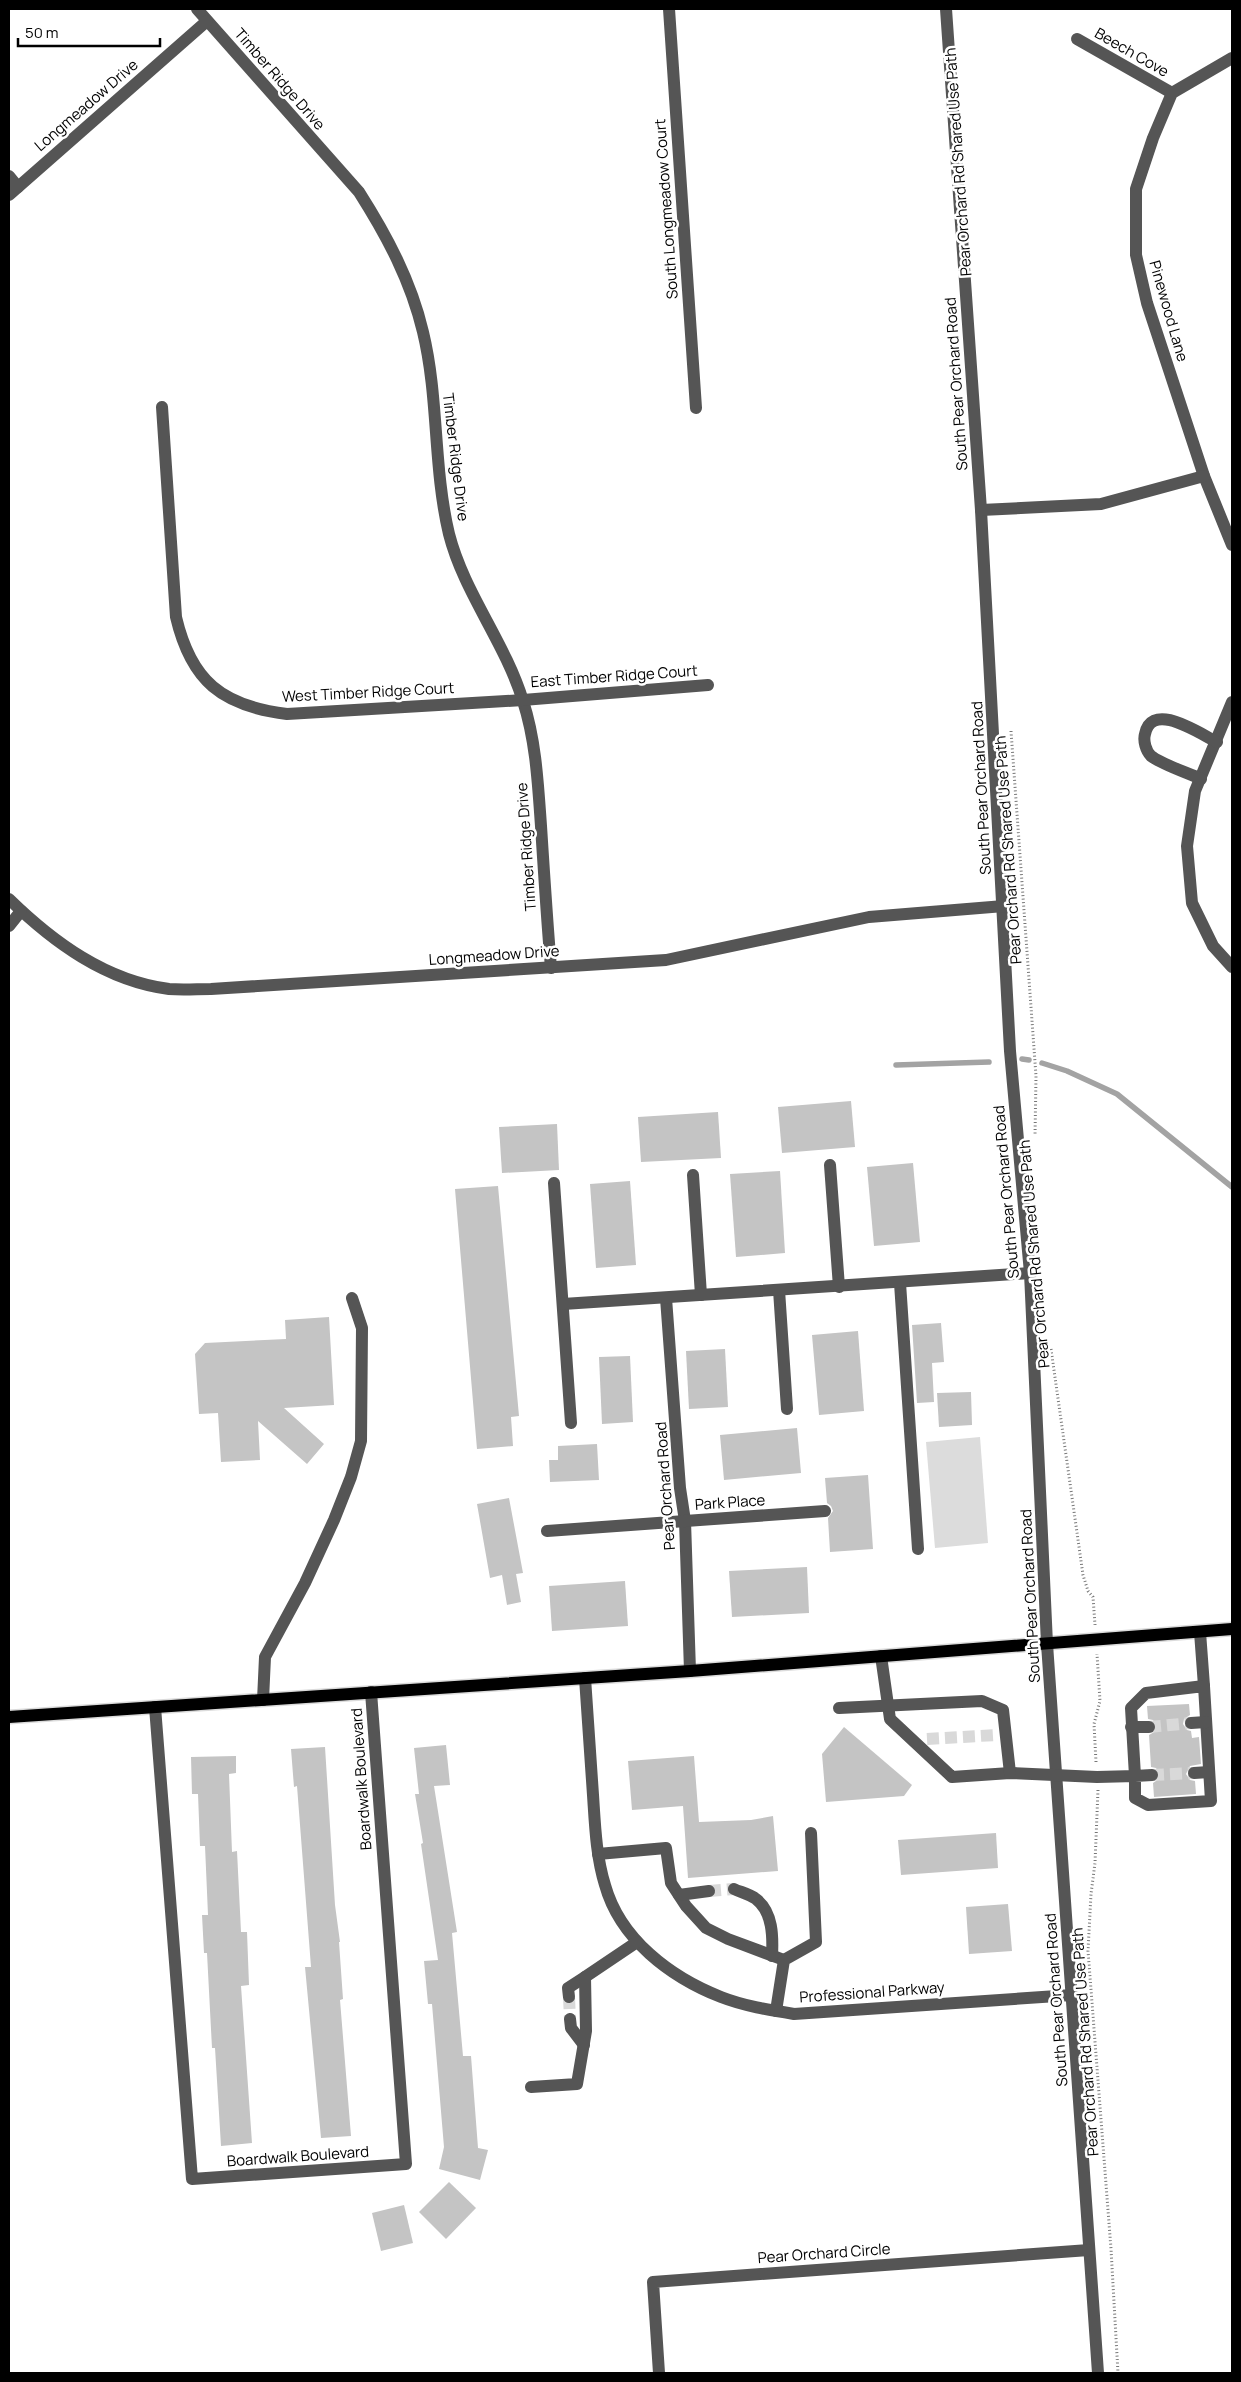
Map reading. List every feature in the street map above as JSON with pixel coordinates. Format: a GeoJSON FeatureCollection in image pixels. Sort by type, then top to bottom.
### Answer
{"type":"FeatureCollection","features":[{"type":"Feature","properties":{"kind":"main road"},"geometry":{"type":"LineString","coordinates":[[9,1717],[690,1672],[1232,1630]]}},
{"type":"Feature","properties":{"kind":"street","name":"Timber Ridge Drive"},"geometry":{"type":"LineString","coordinates":[[198,9],[359,192],[380,225],[410,289],[423,332],[429,367],[440,481],[449,535],[466,582],[504,654],[523,700],[531,732],[537,780],[551,968]]}},
{"type":"Feature","properties":{"kind":"street","name":"South Longmeadow Court"},"geometry":{"type":"LineString","coordinates":[[669,9],[696,408]]}},
{"type":"Feature","properties":{"kind":"street","name":"South Pear Orchard Road"},"geometry":{"type":"LineString","coordinates":[[946,9],[982,510],[1010,1050],[1030,1274],[1047,1644],[1098,2373]]}},
{"type":"Feature","properties":{"kind":"street","name":"Longmeadow Drive"},"geometry":{"type":"LineString","coordinates":[[13,191],[207,21]]}},
{"type":"Feature","properties":{"kind":"street","name":"Beech Cove"},"geometry":{"type":"LineString","coordinates":[[1076,39],[1172,93]]}},
{"type":"Feature","properties":{"kind":"street"},"geometry":{"type":"LineString","coordinates":[[1172,93],[1232,58]]}},
{"type":"Feature","properties":{"kind":"street","name":"Pinewood Lane"},"geometry":{"type":"LineString","coordinates":[[1172,93],[1153,138],[1136,189],[1136,255],[1147,303],[1204,476],[1232,545]]}},
{"type":"Feature","properties":{"kind":"street"},"geometry":{"type":"LineString","coordinates":[[9,176],[13,191]]}},
{"type":"Feature","properties":{"kind":"street","name":"West Timber Ridge Court"},"geometry":{"type":"LineString","coordinates":[[162,407],[176,617],[181,640],[190,660],[202,676],[218,691],[236,702],[260,711],[287,714],[523,700]]}},
{"type":"Feature","properties":{"kind":"street"},"geometry":{"type":"LineString","coordinates":[[982,510],[1101,504],[1204,476]]}},
{"type":"Feature","properties":{"kind":"street","name":"East Timber Ridge Court"},"geometry":{"type":"LineString","coordinates":[[523,700],[708,685]]}},
{"type":"Feature","properties":{"kind":"street"},"geometry":{"type":"LineString","coordinates":[[1232,702],[1196,791],[1187,846],[1192,903],[1213,946],[1232,967]]}},
{"type":"Feature","properties":{"kind":"street"},"geometry":{"type":"LineString","coordinates":[[1201,779],[1151,756],[1145,744],[1145,734],[1150,724],[1159,719],[1171,718],[1217,742]]}},
{"type":"Feature","properties":{"kind":"street","name":"Longmeadow Drive"},"geometry":{"type":"LineString","coordinates":[[9,899],[64,946],[99,968],[134,981],[169,989],[211,989],[666,960],[869,917],[1004,906]]}},
{"type":"Feature","properties":{"kind":"street"},"geometry":{"type":"LineString","coordinates":[[9,926],[21,911]]}},
{"type":"Feature","properties":{"kind":"street"},"geometry":{"type":"LineString","coordinates":[[830,1165],[838,1287]]}},
{"type":"Feature","properties":{"kind":"street"},"geometry":{"type":"LineString","coordinates":[[693,1175],[702,1296]]}},
{"type":"Feature","properties":{"kind":"street"},"geometry":{"type":"LineString","coordinates":[[554,1183],[571,1423]]}},
{"type":"Feature","properties":{"kind":"street"},"geometry":{"type":"LineString","coordinates":[[563,1304],[1030,1274]]}},
{"type":"Feature","properties":{"kind":"street"},"geometry":{"type":"LineString","coordinates":[[900,1282],[918,1549]]}},
{"type":"Feature","properties":{"kind":"street"},"geometry":{"type":"LineString","coordinates":[[779,1290],[787,1410]]}},
{"type":"Feature","properties":{"kind":"street"},"geometry":{"type":"LineString","coordinates":[[263,1700],[265,1657],[305,1583],[334,1520],[351,1477],[361,1442],[362,1328],[352,1298]]}},
{"type":"Feature","properties":{"kind":"street","name":"Pear Orchard Road"},"geometry":{"type":"LineString","coordinates":[[666,1298],[680,1488],[685,1521],[690,1672]]}},
{"type":"Feature","properties":{"kind":"street","name":"Park Place"},"geometry":{"type":"LineString","coordinates":[[547,1531],[825,1512]]}},
{"type":"Feature","properties":{"kind":"street"},"geometry":{"type":"LineString","coordinates":[[1200,1632],[1204,1686],[1211,1801],[1148,1805],[1135,1798],[1131,1708],[1146,1693],[1204,1686]]}},
{"type":"Feature","properties":{"kind":"street"},"geometry":{"type":"LineString","coordinates":[[881,1656],[890,1719],[952,1777],[1010,1773],[1097,1777],[1152,1775]]}},
{"type":"Feature","properties":{"kind":"street","name":"Professional Parkway"},"geometry":{"type":"LineString","coordinates":[[585,1678],[598,1854],[605,1886],[618,1915],[637,1942],[660,1964],[686,1980],[721,1997],[757,2008],[794,2014],[1072,1995]]}},
{"type":"Feature","properties":{"kind":"street","name":"Boardwalk Boulevard"},"geometry":{"type":"LineString","coordinates":[[155,1707],[192,2179],[309,2171],[406,2164],[371,1692]]}},
{"type":"Feature","properties":{"kind":"street"},"geometry":{"type":"LineString","coordinates":[[839,1708],[982,1701],[1003,1710],[1001,1735],[1010,1773]]}},
{"type":"Feature","properties":{"kind":"street"},"geometry":{"type":"LineString","coordinates":[[1191,1723],[1206,1722]]}},
{"type":"Feature","properties":{"kind":"street"},"geometry":{"type":"LineString","coordinates":[[1131,1727],[1149,1726]]}},
{"type":"Feature","properties":{"kind":"street"},"geometry":{"type":"LineString","coordinates":[[912,1740],[927,1739]]}},
{"type":"Feature","properties":{"kind":"street"},"geometry":{"type":"LineString","coordinates":[[1194,1773],[1209,1772]]}},
{"type":"Feature","properties":{"kind":"street"},"geometry":{"type":"LineString","coordinates":[[598,1854],[666,1848],[671,1883],[706,1928],[728,1939],[778,1958],[816,1942],[811,1833]]}},
{"type":"Feature","properties":{"kind":"street"},"geometry":{"type":"LineString","coordinates":[[734,1889],[756,1899],[765,1910],[774,1934],[778,1958],[776,2011]]}},
{"type":"Feature","properties":{"kind":"street"},"geometry":{"type":"LineString","coordinates":[[679,1895],[709,1891]]}},
{"type":"Feature","properties":{"kind":"street"},"geometry":{"type":"LineString","coordinates":[[569,1996],[568,1988],[637,1942]]}},
{"type":"Feature","properties":{"kind":"street"},"geometry":{"type":"LineString","coordinates":[[531,2087],[578,2084],[586,2031],[585,1977]]}},
{"type":"Feature","properties":{"kind":"street"},"geometry":{"type":"LineString","coordinates":[[570,2019],[570,2028],[584,2045]]}},
{"type":"Feature","properties":{"kind":"street","name":"Pear Orchard Circle"},"geometry":{"type":"LineString","coordinates":[[659,2373],[653,2282],[1089,2250]]}},
{"type":"Feature","properties":{"kind":"path","name":"Pear Orchard Rd Shared Use Path"},"geometry":{"type":"LineString","coordinates":[[1010,726],[1036,1076],[1035,1144]]}},
{"type":"Feature","properties":{"kind":"path","name":"Pear Orchard Rd Shared Use Path"},"geometry":{"type":"LineString","coordinates":[[1051,1347],[1083,1575],[1088,1591],[1093,1597],[1100,1701],[1094,1724],[1098,1805],[1088,1951],[1118,2373]]}},
{"type":"Feature","properties":{"kind":"shaded area"},"geometry":{"type":"Polygon","coordinates":[[[980,1437],[988,1543],[935,1548],[926,1442],[980,1437]]]}},
{"type":"Feature","properties":{"kind":"building"},"geometry":{"type":"Polygon","coordinates":[[[851,1101],[855,1147],[782,1153],[778,1107],[851,1101]]]}},
{"type":"Feature","properties":{"kind":"building"},"geometry":{"type":"Polygon","coordinates":[[[718,1112],[721,1158],[641,1162],[638,1117],[718,1112]]]}},
{"type":"Feature","properties":{"kind":"building"},"geometry":{"type":"Polygon","coordinates":[[[557,1124],[559,1170],[502,1173],[499,1127],[557,1124]]]}},
{"type":"Feature","properties":{"kind":"building"},"geometry":{"type":"Polygon","coordinates":[[[913,1163],[920,1242],[874,1246],[867,1167],[913,1163]]]}},
{"type":"Feature","properties":{"kind":"building"},"geometry":{"type":"Polygon","coordinates":[[[780,1171],[785,1253],[736,1257],[730,1174],[780,1171]]]}},
{"type":"Feature","properties":{"kind":"building"},"geometry":{"type":"Polygon","coordinates":[[[630,1181],[636,1265],[596,1268],[590,1184],[630,1181]]]}},
{"type":"Feature","properties":{"kind":"building"},"geometry":{"type":"Polygon","coordinates":[[[498,1186],[519,1416],[511,1417],[513,1446],[477,1449],[455,1189],[498,1186]]]}},
{"type":"Feature","properties":{"kind":"building"},"geometry":{"type":"Polygon","coordinates":[[[329,1317],[334,1405],[284,1408],[324,1444],[307,1464],[258,1421],[260,1460],[221,1462],[218,1413],[199,1414],[195,1354],[205,1343],[286,1339],[285,1320],[329,1317]]]}},
{"type":"Feature","properties":{"kind":"building"},"geometry":{"type":"Polygon","coordinates":[[[941,1323],[944,1362],[932,1363],[934,1402],[917,1403],[912,1325],[941,1323]]]}},
{"type":"Feature","properties":{"kind":"building"},"geometry":{"type":"Polygon","coordinates":[[[858,1331],[864,1411],[819,1415],[812,1335],[858,1331]]]}},
{"type":"Feature","properties":{"kind":"building"},"geometry":{"type":"Polygon","coordinates":[[[725,1349],[728,1407],[689,1409],[686,1351],[725,1349]]]}},
{"type":"Feature","properties":{"kind":"building"},"geometry":{"type":"Polygon","coordinates":[[[630,1356],[633,1422],[602,1424],[599,1357],[630,1356]]]}},
{"type":"Feature","properties":{"kind":"building"},"geometry":{"type":"Polygon","coordinates":[[[971,1392],[972,1425],[939,1427],[937,1393],[971,1392]]]}},
{"type":"Feature","properties":{"kind":"building"},"geometry":{"type":"Polygon","coordinates":[[[797,1428],[801,1473],[724,1480],[720,1435],[797,1428]]]}},
{"type":"Feature","properties":{"kind":"building"},"geometry":{"type":"Polygon","coordinates":[[[597,1444],[599,1480],[550,1482],[549,1460],[558,1460],[558,1446],[597,1444]]]}},
{"type":"Feature","properties":{"kind":"building"},"geometry":{"type":"Polygon","coordinates":[[[868,1475],[873,1549],[830,1552],[828,1518],[833,1511],[827,1503],[825,1478],[868,1475]]]}},
{"type":"Feature","properties":{"kind":"building"},"geometry":{"type":"Polygon","coordinates":[[[509,1498],[523,1573],[516,1574],[521,1602],[507,1605],[502,1575],[490,1578],[477,1504],[509,1498]]]}},
{"type":"Feature","properties":{"kind":"building"},"geometry":{"type":"Polygon","coordinates":[[[807,1567],[809,1613],[732,1617],[729,1571],[807,1567]]]}},
{"type":"Feature","properties":{"kind":"building"},"geometry":{"type":"Polygon","coordinates":[[[625,1581],[628,1626],[552,1631],[549,1586],[625,1581]]]}},
{"type":"Feature","properties":{"kind":"building"},"geometry":{"type":"Polygon","coordinates":[[[1189,1704],[1190,1715],[1184,1719],[1183,1724],[1187,1730],[1191,1731],[1192,1738],[1199,1737],[1201,1764],[1190,1766],[1186,1774],[1190,1780],[1195,1781],[1196,1794],[1154,1797],[1153,1783],[1159,1779],[1160,1774],[1156,1768],[1151,1767],[1149,1735],[1156,1731],[1157,1727],[1153,1720],[1148,1719],[1147,1706],[1189,1704]]]}},
{"type":"Feature","properties":{"kind":"building"},"geometry":{"type":"Polygon","coordinates":[[[844,1727],[912,1785],[904,1796],[826,1802],[822,1754],[844,1727]]]}},
{"type":"Feature","properties":{"kind":"building"},"geometry":{"type":"Polygon","coordinates":[[[446,1745],[450,1785],[434,1786],[457,1932],[452,1933],[463,2056],[471,2056],[478,2148],[488,2150],[480,2180],[439,2169],[444,2147],[432,2004],[428,2004],[424,1961],[438,1960],[415,1794],[419,1794],[414,1748],[446,1745]]]}},
{"type":"Feature","properties":{"kind":"building"},"geometry":{"type":"Polygon","coordinates":[[[325,1747],[335,1905],[340,1942],[343,1999],[340,2000],[351,2136],[321,2138],[305,1967],[311,1967],[297,1786],[294,1787],[291,1749],[325,1747]]]}},
{"type":"Feature","properties":{"kind":"building"},"geometry":{"type":"Polygon","coordinates":[[[236,1756],[236,1773],[229,1774],[232,1852],[237,1851],[241,1932],[247,1932],[249,1985],[241,1986],[252,2143],[221,2146],[215,2048],[212,2048],[207,1953],[204,1953],[202,1915],[208,1915],[205,1846],[200,1846],[198,1794],[192,1794],[191,1757],[236,1756]]]}},
{"type":"Feature","properties":{"kind":"building"},"geometry":{"type":"Polygon","coordinates":[[[694,1756],[699,1822],[751,1820],[773,1816],[778,1871],[688,1878],[683,1806],[632,1810],[628,1761],[694,1756]]]}},
{"type":"Feature","properties":{"kind":"building"},"geometry":{"type":"Polygon","coordinates":[[[996,1833],[998,1868],[901,1875],[898,1840],[996,1833]]]}},
{"type":"Feature","properties":{"kind":"building"},"geometry":{"type":"Polygon","coordinates":[[[1008,1904],[1012,1951],[969,1954],[966,1907],[1008,1904]]]}},
{"type":"Feature","properties":{"kind":"building"},"geometry":{"type":"Polygon","coordinates":[[[449,2182],[476,2208],[446,2239],[419,2212],[449,2182]]]}},
{"type":"Feature","properties":{"kind":"building"},"geometry":{"type":"Polygon","coordinates":[[[404,2205],[413,2243],[381,2251],[372,2213],[404,2205]]]}},
{"type":"Feature","properties":{"kind":"waterway"},"geometry":{"type":"LineString","coordinates":[[1022,1059],[1029,1060]]}},
{"type":"Feature","properties":{"kind":"waterway"},"geometry":{"type":"LineString","coordinates":[[896,1065],[989,1062]]}},
{"type":"Feature","properties":{"kind":"waterway"},"geometry":{"type":"LineString","coordinates":[[1042,1063],[1067,1071],[1117,1094],[1232,1187]]}},
{"type":"Feature","properties":{"kind":"tunnel"},"geometry":{"type":"LineString","coordinates":[[1149,1727],[1191,1723]]}},
{"type":"Feature","properties":{"kind":"tunnel"},"geometry":{"type":"LineString","coordinates":[[927,1739],[996,1735]]}},
{"type":"Feature","properties":{"kind":"tunnel"},"geometry":{"type":"LineString","coordinates":[[1152,1775],[1194,1773]]}},
{"type":"Feature","properties":{"kind":"tunnel"},"geometry":{"type":"LineString","coordinates":[[709,1891],[734,1889]]}},
{"type":"Feature","properties":{"kind":"tunnel"},"geometry":{"type":"LineString","coordinates":[[569,1997],[570,2019]]}}]}
